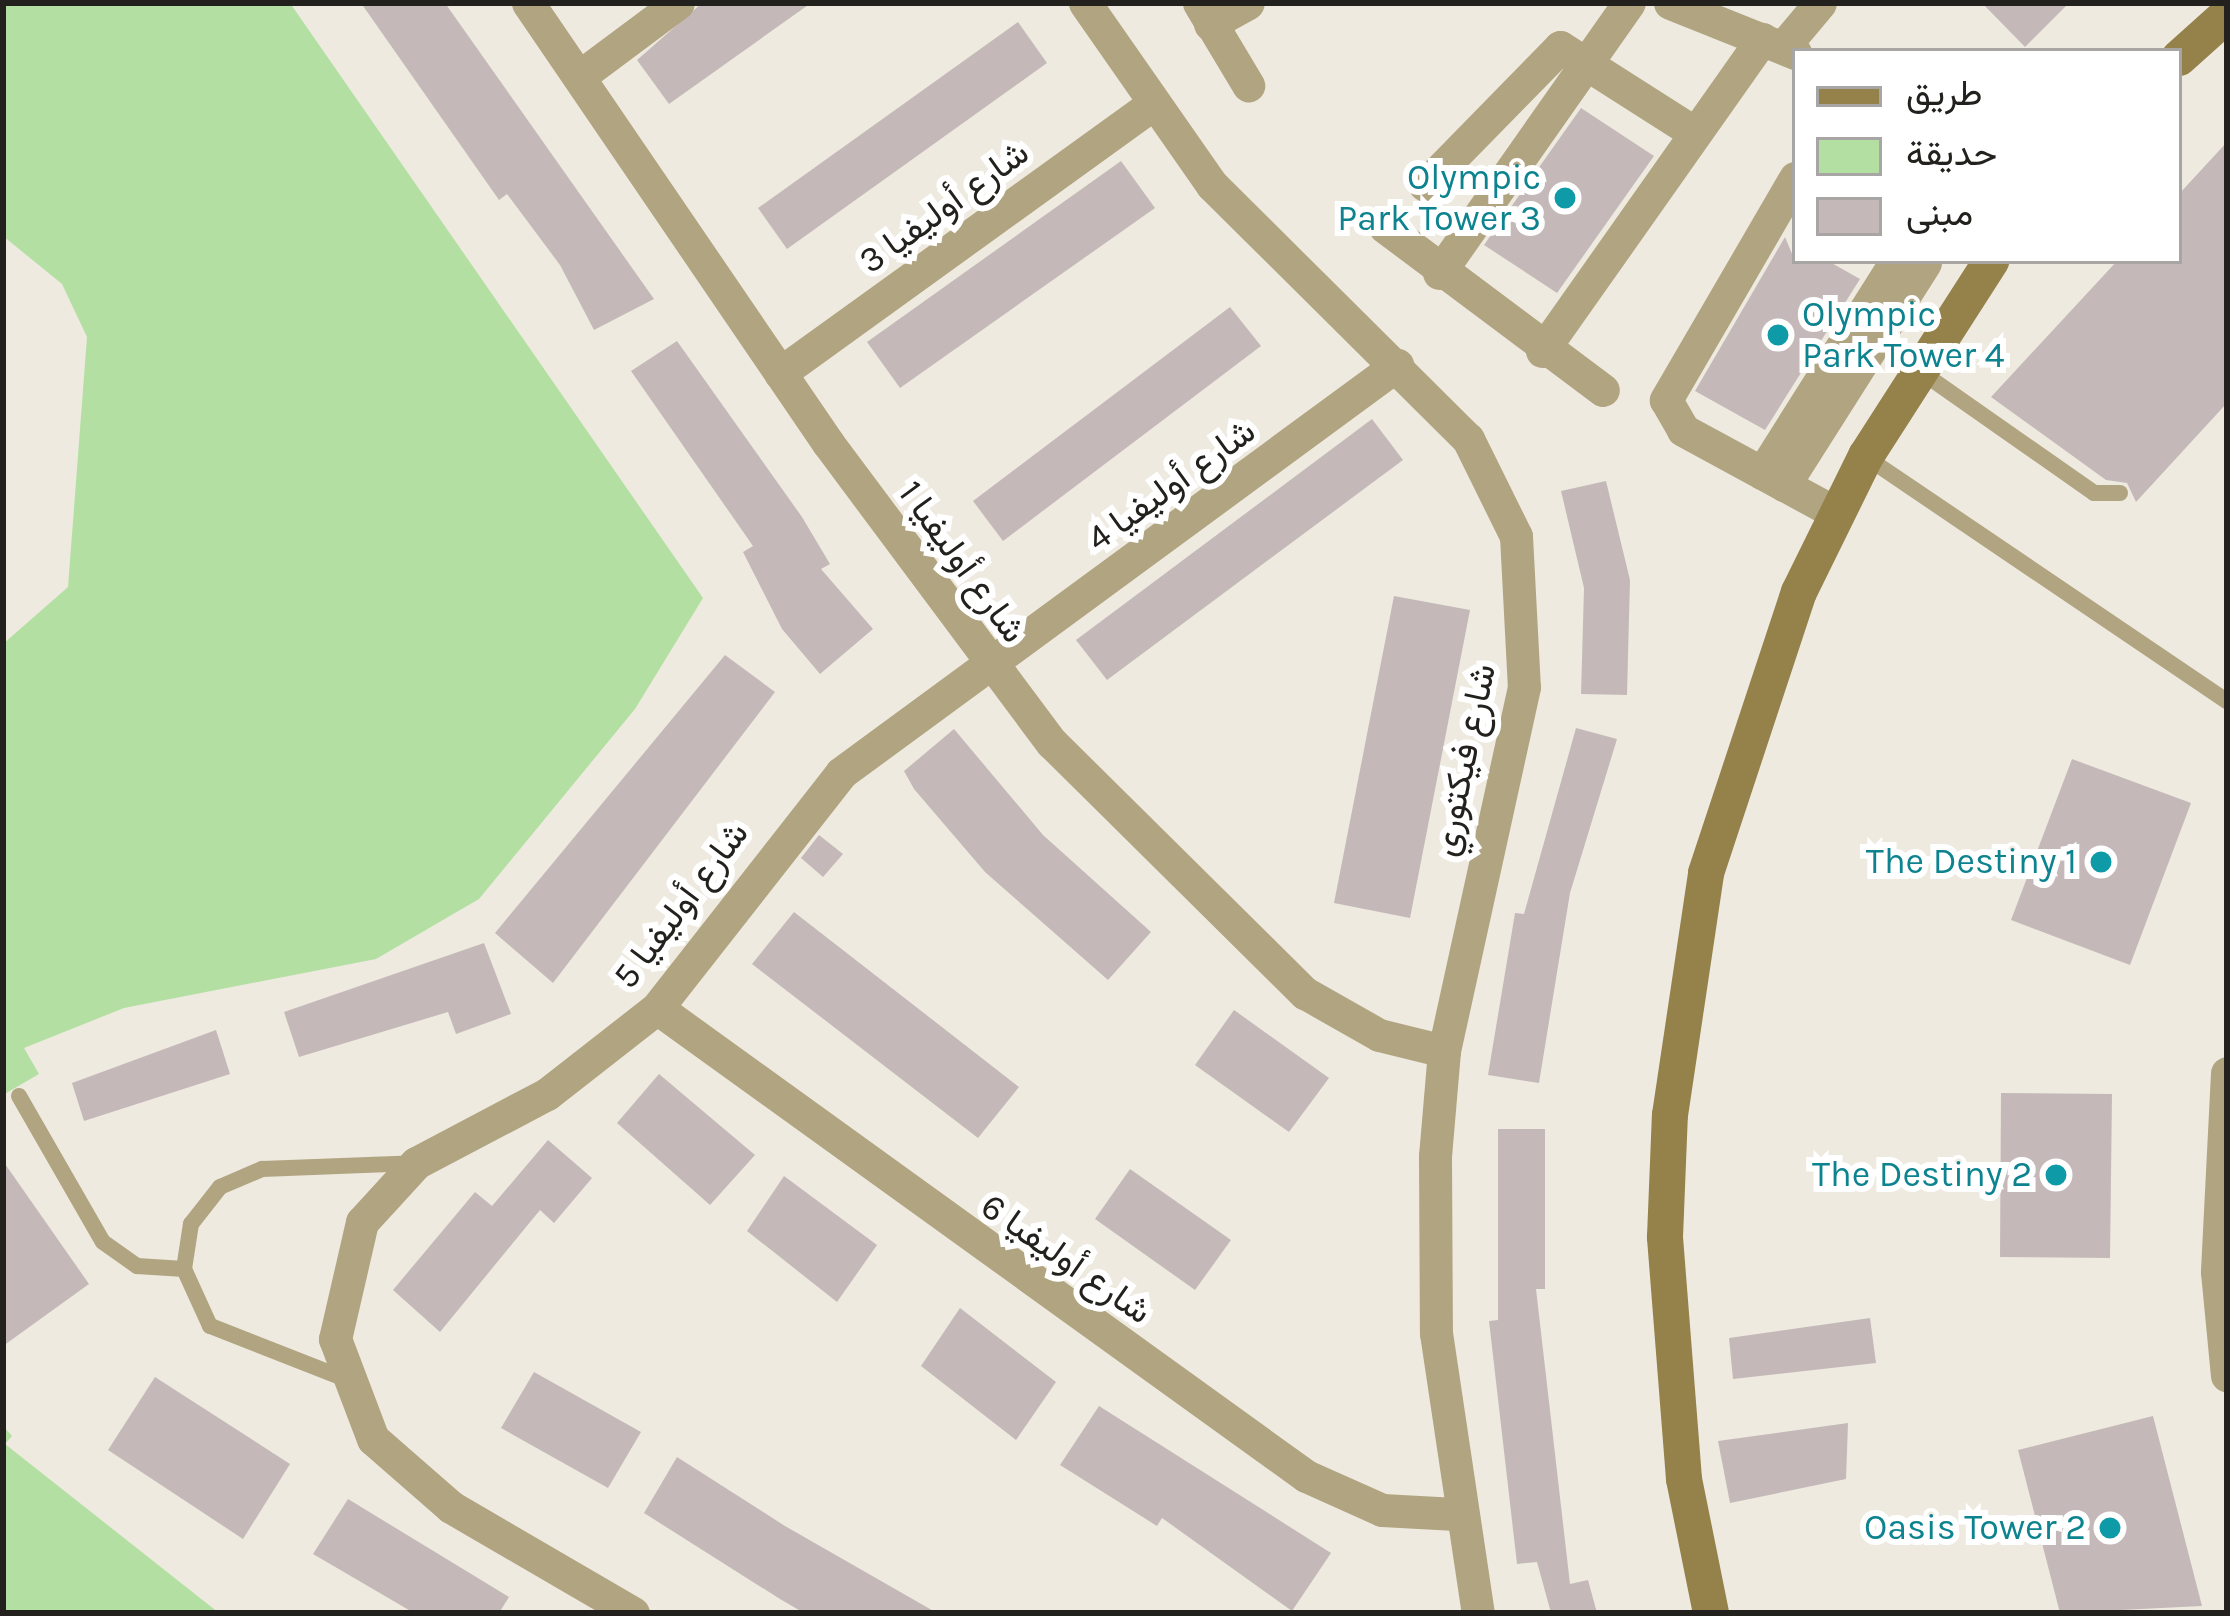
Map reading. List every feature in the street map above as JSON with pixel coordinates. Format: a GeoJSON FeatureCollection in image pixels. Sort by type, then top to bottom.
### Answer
{"type":"FeatureCollection","features":[{"type":"Feature","properties":{"kind":"main road"},"geometry":{"type":"LineString","coordinates":[[2182,55],[2227,15]]}},
{"type":"Feature","properties":{"kind":"main road"},"geometry":{"type":"LineString","coordinates":[[1711,1613],[1671,1359],[1674,1074],[1738,755],[1836,513],[1917,368],[1988,264]]}},
{"type":"Feature","properties":{"kind":"street","name":"شارع أوليفيا 1"},"geometry":{"type":"LineString","coordinates":[[528,3],[780,373],[987,664],[1113,809],[1284,976],[1352,1023],[1444,1051]]}},
{"type":"Feature","properties":{"kind":"street"},"geometry":{"type":"LineString","coordinates":[[580,76],[678,3]]}},
{"type":"Feature","properties":{"kind":"street","name":"شارع فيكتوري"},"geometry":{"type":"LineString","coordinates":[[1085,3],[1153,104],[1264,240],[1397,365],[1493,482],[1527,597],[1520,712],[1444,1051],[1436,1333],[1456,1514],[1478,1613]]}},
{"type":"Feature","properties":{"kind":"street"},"geometry":{"type":"LineString","coordinates":[[1248,3],[1204,13],[1248,85]]}},
{"type":"Feature","properties":{"kind":"street"},"geometry":{"type":"LineString","coordinates":[[1438,273],[1629,3]]}},
{"type":"Feature","properties":{"kind":"street"},"geometry":{"type":"LineString","coordinates":[[1670,3],[1780,46]]}},
{"type":"Feature","properties":{"kind":"street"},"geometry":{"type":"LineString","coordinates":[[1542,351],[1695,133],[1820,3]]}},
{"type":"Feature","properties":{"kind":"street"},"geometry":{"type":"LineString","coordinates":[[1425,185],[1550,50],[1589,60],[1695,133]]}},
{"type":"Feature","properties":{"kind":"street","name":"شارع أوليفيا 3"},"geometry":{"type":"LineString","coordinates":[[780,373],[1153,104]]}},
{"type":"Feature","properties":{"kind":"street"},"geometry":{"type":"LineString","coordinates":[[1792,183],[1666,400],[1683,430],[1836,513]]}},
{"type":"Feature","properties":{"kind":"street"},"geometry":{"type":"LineString","coordinates":[[1385,226],[1438,273],[1603,390]]}},
{"type":"Feature","properties":{"kind":"street"},"geometry":{"type":"LineString","coordinates":[[1773,479],[1894,264]]}},
{"type":"Feature","properties":{"kind":"street"},"geometry":{"type":"LineString","coordinates":[[1773,479],[1923,264]]}},
{"type":"Feature","properties":{"kind":"street","name":"شارع أوليفيا 4"},"geometry":{"type":"LineString","coordinates":[[987,664],[1397,365]]}},
{"type":"Feature","properties":{"kind":"street","name":"شارع أوليفيا 5"},"geometry":{"type":"LineString","coordinates":[[633,1613],[422,1487],[374,1439],[343,1378],[345,1259],[374,1206],[416,1163],[547,1094],[657,1008],[820,793],[987,664]]}},
{"type":"Feature","properties":{"kind":"street","name":"شارع أوليفيا 6"},"geometry":{"type":"LineString","coordinates":[[657,1008],[1306,1476],[1382,1510],[1456,1514]]}},
{"type":"Feature","properties":{"kind":"street"},"geometry":{"type":"LineString","coordinates":[[2227,1072],[2217,1272],[2227,1373]]}},
{"type":"Feature","properties":{"kind":"lane"},"geometry":{"type":"LineString","coordinates":[[1917,368],[2094,493],[2120,493]]}},
{"type":"Feature","properties":{"kind":"lane"},"geometry":{"type":"LineString","coordinates":[[1866,456],[2227,701]]}},
{"type":"Feature","properties":{"kind":"lane"},"geometry":{"type":"LineString","coordinates":[[19,1096],[103,1242],[137,1266],[184,1269],[197,1310],[227,1340],[343,1378]]}},
{"type":"Feature","properties":{"kind":"lane","name":"شارع أوليفيا 5"},"geometry":{"type":"LineString","coordinates":[[184,1269],[203,1204],[239,1175],[416,1163]]}},
{"type":"Feature","properties":{"kind":"green space"},"geometry":{"type":"Polygon","coordinates":[[[3,3],[290,3],[703,598],[635,709],[479,899],[376,959],[124,1008],[24,1048],[39,1074],[3,1095],[3,644],[68,587],[87,337],[62,284],[3,236],[3,3]]]}},
{"type":"Feature","properties":{"kind":"green space"},"geometry":{"type":"Polygon","coordinates":[[[3,1426],[12,1436],[5,1444],[219,1613],[3,1613],[3,1426]]]}},
{"type":"Feature","properties":{"kind":"building"},"geometry":{"type":"Polygon","coordinates":[[[361,3],[445,3],[654,299],[594,330],[560,265],[507,194],[499,200],[361,3]]]}},
{"type":"Feature","properties":{"kind":"building"},"geometry":{"type":"Polygon","coordinates":[[[702,3],[811,3],[669,104],[637,60],[702,3]]]}},
{"type":"Feature","properties":{"kind":"building"},"geometry":{"type":"Polygon","coordinates":[[[1982,3],[2069,3],[2025,47],[1982,3]]]}},
{"type":"Feature","properties":{"kind":"building"},"geometry":{"type":"Polygon","coordinates":[[[1018,22],[1047,63],[787,249],[758,208],[1018,22]]]}},
{"type":"Feature","properties":{"kind":"building","name":"Olympic Park Tower 3"},"geometry":{"type":"Polygon","coordinates":[[[1581,108],[1654,156],[1557,293],[1484,245],[1581,108]]]}},
{"type":"Feature","properties":{"kind":"building"},"geometry":{"type":"Polygon","coordinates":[[[2227,142],[2227,403],[2136,502],[2127,483],[2106,480],[1991,397],[2114,264],[2182,264],[2182,191],[2227,142]]]}},
{"type":"Feature","properties":{"kind":"building"},"geometry":{"type":"Polygon","coordinates":[[[1121,161],[1155,208],[900,388],[867,342],[1121,161]]]}},
{"type":"Feature","properties":{"kind":"building","name":"Olympic Park Tower 4"},"geometry":{"type":"Polygon","coordinates":[[[1785,237],[1792,264],[1833,264],[1860,279],[1765,430],[1695,391],[1785,237]]]}},
{"type":"Feature","properties":{"kind":"building"},"geometry":{"type":"Polygon","coordinates":[[[1230,307],[1261,346],[1003,541],[973,501],[1230,307]]]}},
{"type":"Feature","properties":{"kind":"building"},"geometry":{"type":"Polygon","coordinates":[[[677,341],[802,517],[830,564],[821,569],[873,629],[820,674],[782,629],[743,552],[753,546],[631,371],[677,341]]]}},
{"type":"Feature","properties":{"kind":"building"},"geometry":{"type":"Polygon","coordinates":[[[1372,419],[1403,460],[1107,680],[1076,640],[1372,419]]]}},
{"type":"Feature","properties":{"kind":"building"},"geometry":{"type":"Polygon","coordinates":[[[1606,481],[1630,580],[1627,695],[1581,694],[1584,588],[1561,491],[1606,481]]]}},
{"type":"Feature","properties":{"kind":"building"},"geometry":{"type":"Polygon","coordinates":[[[1394,596],[1470,610],[1410,918],[1334,903],[1394,596]]]}},
{"type":"Feature","properties":{"kind":"building"},"geometry":{"type":"Polygon","coordinates":[[[725,655],[775,692],[553,983],[495,933],[725,655]]]}},
{"type":"Feature","properties":{"kind":"building"},"geometry":{"type":"Polygon","coordinates":[[[1576,728],[1617,739],[1570,893],[1539,1083],[1488,1075],[1515,913],[1524,914],[1576,728]]]}},
{"type":"Feature","properties":{"kind":"building"},"geometry":{"type":"Polygon","coordinates":[[[954,729],[1043,835],[1151,932],[1108,980],[985,872],[914,789],[904,771],[954,729]]]}},
{"type":"Feature","properties":{"kind":"building","name":"The Destiny 1"},"geometry":{"type":"Polygon","coordinates":[[[2072,759],[2191,803],[2130,965],[2011,920],[2072,759]]]}},
{"type":"Feature","properties":{"kind":"building"},"geometry":{"type":"Polygon","coordinates":[[[819,835],[843,854],[823,877],[801,858],[819,835]]]}},
{"type":"Feature","properties":{"kind":"building"},"geometry":{"type":"Polygon","coordinates":[[[794,912],[1019,1087],[978,1138],[752,964],[794,912]]]}},
{"type":"Feature","properties":{"kind":"building"},"geometry":{"type":"Polygon","coordinates":[[[484,943],[511,1014],[456,1034],[448,1012],[299,1057],[284,1012],[484,943]]]}},
{"type":"Feature","properties":{"kind":"building"},"geometry":{"type":"Polygon","coordinates":[[[1234,1010],[1329,1078],[1289,1132],[1195,1065],[1234,1010]]]}},
{"type":"Feature","properties":{"kind":"building"},"geometry":{"type":"Polygon","coordinates":[[[216,1030],[230,1074],[84,1121],[72,1083],[216,1030]]]}},
{"type":"Feature","properties":{"kind":"building"},"geometry":{"type":"Polygon","coordinates":[[[659,1074],[755,1155],[710,1205],[617,1123],[659,1074]]]}},
{"type":"Feature","properties":{"kind":"building","name":"The Destiny 2"},"geometry":{"type":"Polygon","coordinates":[[[2001,1093],[2112,1094],[2110,1258],[2000,1257],[2001,1093]]]}},
{"type":"Feature","properties":{"kind":"building"},"geometry":{"type":"Polygon","coordinates":[[[1498,1129],[1545,1129],[1545,1289],[1536,1289],[1570,1584],[1588,1580],[1597,1613],[1551,1613],[1537,1562],[1517,1564],[1489,1321],[1498,1320],[1498,1129]]]}},
{"type":"Feature","properties":{"kind":"building"},"geometry":{"type":"Polygon","coordinates":[[[548,1140],[592,1178],[554,1223],[540,1210],[440,1332],[393,1290],[475,1192],[492,1206],[548,1140]]]}},
{"type":"Feature","properties":{"kind":"building"},"geometry":{"type":"Polygon","coordinates":[[[3,1161],[89,1284],[3,1346],[3,1161]]]}},
{"type":"Feature","properties":{"kind":"building"},"geometry":{"type":"Polygon","coordinates":[[[1130,1169],[1231,1240],[1195,1290],[1095,1219],[1130,1169]]]}},
{"type":"Feature","properties":{"kind":"building"},"geometry":{"type":"Polygon","coordinates":[[[784,1176],[877,1245],[837,1302],[747,1231],[784,1176]]]}},
{"type":"Feature","properties":{"kind":"building"},"geometry":{"type":"Polygon","coordinates":[[[960,1308],[1056,1382],[1016,1440],[921,1366],[960,1308]]]}},
{"type":"Feature","properties":{"kind":"building"},"geometry":{"type":"Polygon","coordinates":[[[1870,1318],[1876,1363],[1733,1379],[1729,1338],[1870,1318]]]}},
{"type":"Feature","properties":{"kind":"building"},"geometry":{"type":"Polygon","coordinates":[[[534,1372],[641,1432],[608,1488],[501,1428],[534,1372]]]}},
{"type":"Feature","properties":{"kind":"building"},"geometry":{"type":"Polygon","coordinates":[[[155,1377],[290,1464],[243,1539],[108,1450],[155,1377]]]}},
{"type":"Feature","properties":{"kind":"building"},"geometry":{"type":"Polygon","coordinates":[[[1099,1406],[1331,1553],[1292,1611],[1162,1518],[1157,1526],[1060,1465],[1099,1406]]]}},
{"type":"Feature","properties":{"kind":"building","name":"Oasis Tower 2"},"geometry":{"type":"Polygon","coordinates":[[[2153,1416],[2202,1606],[2060,1613],[2018,1450],[2153,1416]]]}},
{"type":"Feature","properties":{"kind":"building"},"geometry":{"type":"Polygon","coordinates":[[[1848,1423],[1846,1479],[1730,1503],[1718,1441],[1848,1423]]]}},
{"type":"Feature","properties":{"kind":"building"},"geometry":{"type":"Polygon","coordinates":[[[677,1457],[785,1526],[937,1613],[804,1613],[780,1599],[644,1513],[677,1457]]]}},
{"type":"Feature","properties":{"kind":"building"},"geometry":{"type":"Polygon","coordinates":[[[348,1499],[509,1597],[499,1613],[414,1613],[313,1554],[348,1499]]]}},
{"type":"Feature","properties":{"kind":"place","name":"Olympic Park Tower 3"},"geometry":{"type":"Point","coordinates":[1565,198]}},
{"type":"Feature","properties":{"kind":"place","name":"Olympic Park Tower 4"},"geometry":{"type":"Point","coordinates":[1778,335]}},
{"type":"Feature","properties":{"kind":"place","name":"The Destiny 1"},"geometry":{"type":"Point","coordinates":[2101,862]}},
{"type":"Feature","properties":{"kind":"place","name":"The Destiny 2"},"geometry":{"type":"Point","coordinates":[2056,1175]}},
{"type":"Feature","properties":{"kind":"place","name":"Oasis Tower 2"},"geometry":{"type":"Point","coordinates":[2110,1528]}}]}
